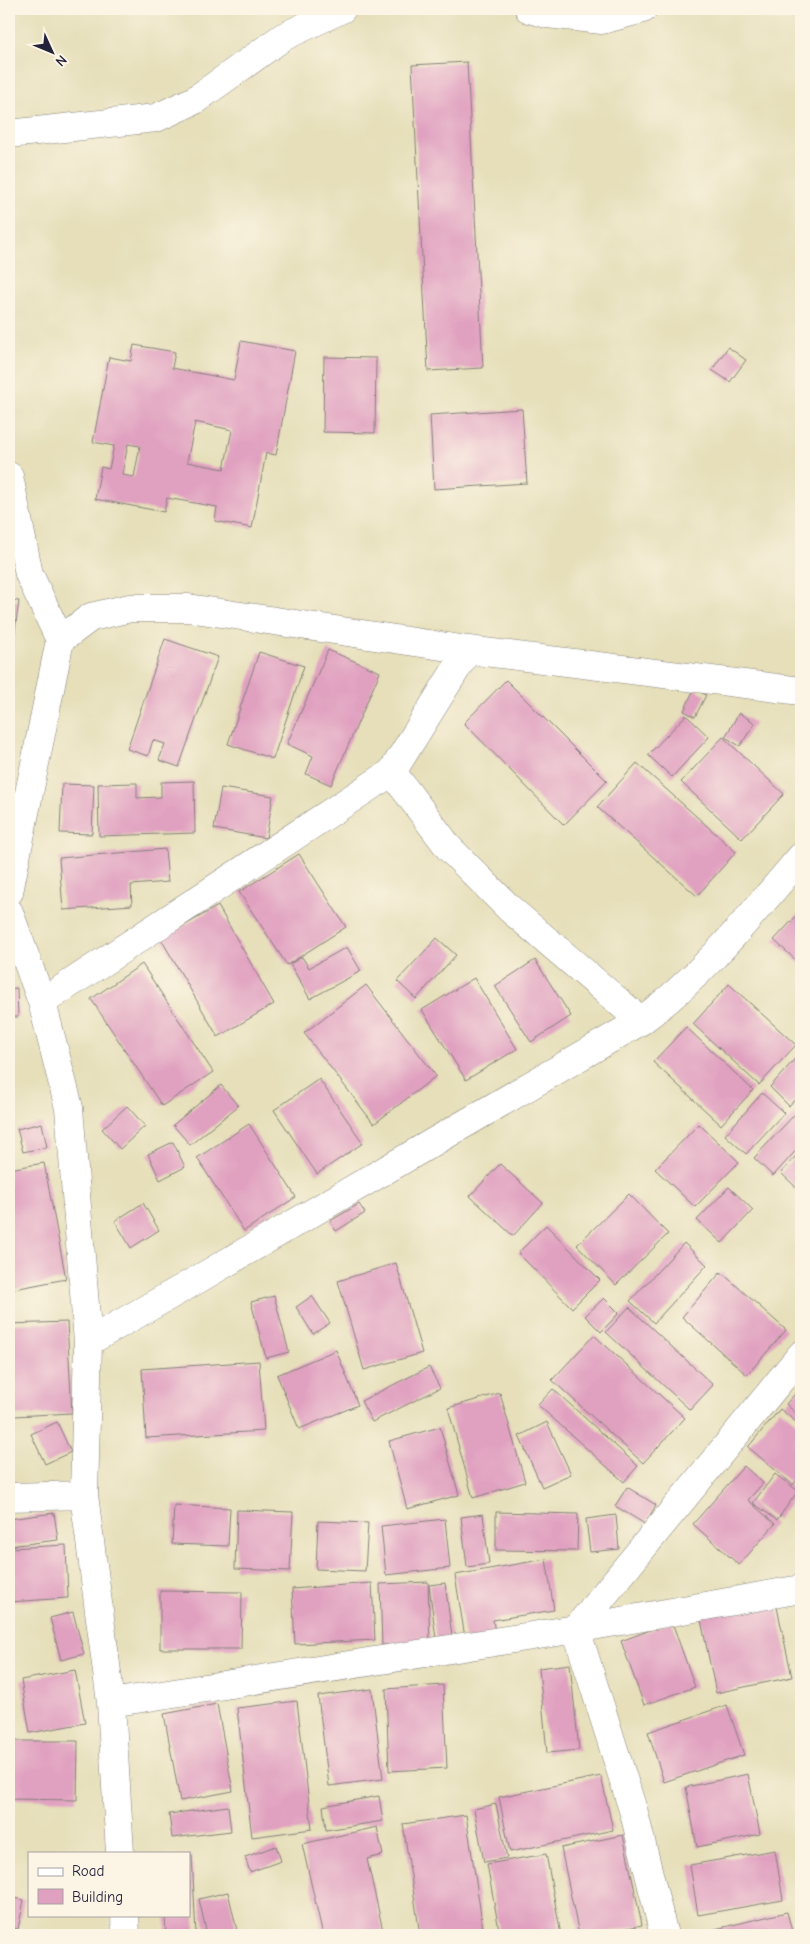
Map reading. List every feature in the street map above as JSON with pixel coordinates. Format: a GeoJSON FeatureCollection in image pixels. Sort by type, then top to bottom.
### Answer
{"type":"FeatureCollection","features":[{"type":"Feature","properties":{"kind":"street"},"geometry":{"type":"LineString","coordinates":[[9,134],[156,118],[196,100],[283,37],[342,9]]}},
{"type":"Feature","properties":{"kind":"street"},"geometry":{"type":"LineString","coordinates":[[529,9],[548,14],[602,20],[643,9]]}},
{"type":"Feature","properties":{"kind":"street"},"geometry":{"type":"LineString","coordinates":[[9,476],[19,575],[60,640]]}},
{"type":"Feature","properties":{"kind":"street"},"geometry":{"type":"LineString","coordinates":[[9,892],[60,640],[91,618],[130,608],[188,608],[468,650],[801,691]]}},
{"type":"Feature","properties":{"kind":"street"},"geometry":{"type":"LineString","coordinates":[[42,1002],[392,772],[468,650]]}},
{"type":"Feature","properties":{"kind":"street"},"geometry":{"type":"LineString","coordinates":[[392,772],[449,848],[496,896],[641,1021]]}},
{"type":"Feature","properties":{"kind":"street"},"geometry":{"type":"LineString","coordinates":[[88,1342],[641,1021],[666,1002],[724,948],[801,856]]}},
{"type":"Feature","properties":{"kind":"street"},"geometry":{"type":"LineString","coordinates":[[9,912],[42,1002],[69,1108],[88,1342],[84,1496],[111,1703],[120,1852]]}},
{"type":"Feature","properties":{"kind":"street"},"geometry":{"type":"LineString","coordinates":[[576,1629],[801,1355]]}},
{"type":"Feature","properties":{"kind":"street"},"geometry":{"type":"LineString","coordinates":[[9,1497],[84,1496]]}},
{"type":"Feature","properties":{"kind":"street"},"geometry":{"type":"LineString","coordinates":[[111,1703],[576,1629],[801,1589]]}},
{"type":"Feature","properties":{"kind":"street"},"geometry":{"type":"LineString","coordinates":[[576,1629],[634,1813],[664,1935]]}},
{"type":"Feature","properties":{"kind":"street"},"geometry":{"type":"LineString","coordinates":[[125,1916],[126,1935]]}},
{"type":"Feature","properties":{"kind":"building"},"geometry":{"type":"Polygon","coordinates":[[[467,62],[483,368],[428,371],[412,65],[467,62]]]}},
{"type":"Feature","properties":{"kind":"building"},"geometry":{"type":"Polygon","coordinates":[[[241,341],[295,351],[276,455],[266,453],[252,528],[215,521],[217,507],[167,498],[164,512],[95,499],[101,467],[109,469],[114,446],[93,442],[109,357],[131,361],[134,345],[175,352],[172,368],[234,380],[241,341]],[[195,422],[187,462],[224,469],[232,430],[195,422]],[[128,444],[122,475],[134,477],[140,446],[128,444]]]}},
{"type":"Feature","properties":{"kind":"building"},"geometry":{"type":"Polygon","coordinates":[[[728,347],[746,360],[730,382],[712,370],[728,347]]]}},
{"type":"Feature","properties":{"kind":"building"},"geometry":{"type":"Polygon","coordinates":[[[324,357],[376,358],[375,433],[323,432],[324,357]]]}},
{"type":"Feature","properties":{"kind":"building"},"geometry":{"type":"Polygon","coordinates":[[[522,409],[527,483],[434,489],[430,415],[522,409]]]}},
{"type":"Feature","properties":{"kind":"building"},"geometry":{"type":"Polygon","coordinates":[[[9,600],[19,601],[10,666],[9,666],[9,600]]]}},
{"type":"Feature","properties":{"kind":"building"},"geometry":{"type":"Polygon","coordinates":[[[165,639],[218,657],[179,767],[159,760],[165,744],[153,740],[148,756],[127,749],[165,639]]]}},
{"type":"Feature","properties":{"kind":"building"},"geometry":{"type":"Polygon","coordinates":[[[328,650],[380,672],[331,785],[306,774],[313,756],[287,744],[328,650]]]}},
{"type":"Feature","properties":{"kind":"building"},"geometry":{"type":"Polygon","coordinates":[[[259,652],[304,666],[273,759],[228,744],[259,652]]]}},
{"type":"Feature","properties":{"kind":"building"},"geometry":{"type":"Polygon","coordinates":[[[506,680],[607,781],[564,825],[464,723],[506,680]]]}},
{"type":"Feature","properties":{"kind":"building"},"geometry":{"type":"Polygon","coordinates":[[[694,689],[706,695],[695,717],[684,711],[694,689]]]}},
{"type":"Feature","properties":{"kind":"building"},"geometry":{"type":"Polygon","coordinates":[[[739,713],[755,723],[740,746],[725,737],[739,713]]]}},
{"type":"Feature","properties":{"kind":"building"},"geometry":{"type":"Polygon","coordinates":[[[686,715],[709,737],[672,777],[648,755],[686,715]]]}},
{"type":"Feature","properties":{"kind":"building"},"geometry":{"type":"Polygon","coordinates":[[[723,737],[784,794],[742,839],[681,782],[723,737]]]}},
{"type":"Feature","properties":{"kind":"building"},"geometry":{"type":"Polygon","coordinates":[[[637,763],[736,852],[697,896],[597,807],[637,763]]]}},
{"type":"Feature","properties":{"kind":"building"},"geometry":{"type":"Polygon","coordinates":[[[194,781],[195,833],[99,836],[98,784],[137,783],[137,798],[161,797],[161,782],[194,781]]]}},
{"type":"Feature","properties":{"kind":"building"},"geometry":{"type":"Polygon","coordinates":[[[62,784],[94,785],[92,834],[60,833],[62,784]]]}},
{"type":"Feature","properties":{"kind":"building"},"geometry":{"type":"Polygon","coordinates":[[[221,788],[273,796],[266,838],[214,829],[221,788]]]}},
{"type":"Feature","properties":{"kind":"building"},"geometry":{"type":"Polygon","coordinates":[[[165,849],[168,882],[131,885],[132,905],[63,910],[59,858],[165,849]]]}},
{"type":"Feature","properties":{"kind":"building"},"geometry":{"type":"Polygon","coordinates":[[[299,854],[346,927],[287,965],[239,892],[299,854]]]}},
{"type":"Feature","properties":{"kind":"building"},"geometry":{"type":"Polygon","coordinates":[[[218,906],[274,1004],[218,1037],[161,939],[218,906]]]}},
{"type":"Feature","properties":{"kind":"building"},"geometry":{"type":"Polygon","coordinates":[[[801,911],[801,965],[774,940],[801,911]]]}},
{"type":"Feature","properties":{"kind":"building"},"geometry":{"type":"Polygon","coordinates":[[[437,938],[456,955],[416,999],[397,981],[437,938]]]}},
{"type":"Feature","properties":{"kind":"building"},"geometry":{"type":"Polygon","coordinates":[[[347,947],[361,971],[310,999],[290,964],[302,957],[309,968],[347,947]]]}},
{"type":"Feature","properties":{"kind":"building"},"geometry":{"type":"Polygon","coordinates":[[[535,960],[571,1016],[531,1042],[495,986],[535,960]]]}},
{"type":"Feature","properties":{"kind":"building"},"geometry":{"type":"Polygon","coordinates":[[[142,964],[213,1072],[162,1106],[91,999],[142,964]]]}},
{"type":"Feature","properties":{"kind":"building"},"geometry":{"type":"Polygon","coordinates":[[[474,978],[517,1049],[466,1080],[422,1010],[474,978]]]}},
{"type":"Feature","properties":{"kind":"building"},"geometry":{"type":"Polygon","coordinates":[[[729,984],[796,1045],[759,1085],[693,1024],[729,984]]]}},
{"type":"Feature","properties":{"kind":"building"},"geometry":{"type":"Polygon","coordinates":[[[366,985],[436,1076],[374,1124],[304,1033],[366,985]]]}},
{"type":"Feature","properties":{"kind":"building"},"geometry":{"type":"Polygon","coordinates":[[[17,988],[18,1017],[9,1017],[9,989],[17,988]]]}},
{"type":"Feature","properties":{"kind":"building"},"geometry":{"type":"Polygon","coordinates":[[[686,1027],[753,1090],[721,1125],[653,1062],[686,1027]]]}},
{"type":"Feature","properties":{"kind":"building"},"geometry":{"type":"Polygon","coordinates":[[[801,1052],[801,1092],[789,1106],[770,1087],[801,1052]]]}},
{"type":"Feature","properties":{"kind":"building"},"geometry":{"type":"Polygon","coordinates":[[[319,1079],[363,1143],[317,1174],[274,1110],[319,1079]]]}},
{"type":"Feature","properties":{"kind":"building"},"geometry":{"type":"Polygon","coordinates":[[[221,1085],[238,1106],[190,1145],[173,1125],[221,1085]]]}},
{"type":"Feature","properties":{"kind":"building"},"geometry":{"type":"Polygon","coordinates":[[[762,1093],[784,1113],[746,1154],[725,1135],[762,1093]]]}},
{"type":"Feature","properties":{"kind":"building"},"geometry":{"type":"Polygon","coordinates":[[[127,1106],[145,1126],[120,1149],[102,1129],[127,1106]]]}},
{"type":"Feature","properties":{"kind":"building"},"geometry":{"type":"Polygon","coordinates":[[[795,1114],[801,1120],[801,1145],[773,1176],[754,1158],[795,1114]]]}},
{"type":"Feature","properties":{"kind":"building"},"geometry":{"type":"Polygon","coordinates":[[[42,1123],[47,1147],[23,1152],[17,1129],[42,1123]]]}},
{"type":"Feature","properties":{"kind":"building"},"geometry":{"type":"Polygon","coordinates":[[[249,1124],[296,1197],[244,1231],[197,1158],[249,1124]]]}},
{"type":"Feature","properties":{"kind":"building"},"geometry":{"type":"Polygon","coordinates":[[[699,1124],[739,1162],[695,1207],[655,1169],[699,1124]]]}},
{"type":"Feature","properties":{"kind":"building"},"geometry":{"type":"Polygon","coordinates":[[[173,1142],[185,1167],[160,1180],[148,1154],[173,1142]]]}},
{"type":"Feature","properties":{"kind":"building"},"geometry":{"type":"Polygon","coordinates":[[[801,1150],[801,1192],[781,1173],[801,1150]]]}},
{"type":"Feature","properties":{"kind":"building"},"geometry":{"type":"Polygon","coordinates":[[[44,1163],[66,1279],[9,1290],[9,1169],[44,1163]]]}},
{"type":"Feature","properties":{"kind":"building"},"geometry":{"type":"Polygon","coordinates":[[[500,1164],[543,1203],[513,1236],[470,1196],[500,1164]]]}},
{"type":"Feature","properties":{"kind":"building"},"geometry":{"type":"Polygon","coordinates":[[[729,1187],[753,1210],[722,1243],[697,1220],[729,1187]]]}},
{"type":"Feature","properties":{"kind":"building"},"geometry":{"type":"Polygon","coordinates":[[[629,1194],[668,1234],[616,1285],[577,1245],[629,1194]]]}},
{"type":"Feature","properties":{"kind":"building"},"geometry":{"type":"Polygon","coordinates":[[[143,1203],[159,1230],[131,1248],[115,1221],[143,1203]]]}},
{"type":"Feature","properties":{"kind":"building"},"geometry":{"type":"Polygon","coordinates":[[[359,1204],[365,1213],[336,1231],[330,1221],[359,1204]]]}},
{"type":"Feature","properties":{"kind":"building"},"geometry":{"type":"Polygon","coordinates":[[[546,1225],[600,1280],[572,1308],[518,1253],[546,1225]]]}},
{"type":"Feature","properties":{"kind":"building"},"geometry":{"type":"Polygon","coordinates":[[[684,1243],[707,1265],[654,1323],[630,1301],[684,1243]]]}},
{"type":"Feature","properties":{"kind":"building"},"geometry":{"type":"Polygon","coordinates":[[[396,1263],[422,1353],[364,1370],[338,1281],[396,1263]]]}},
{"type":"Feature","properties":{"kind":"building"},"geometry":{"type":"Polygon","coordinates":[[[721,1272],[786,1330],[747,1375],[682,1317],[721,1272]]]}},
{"type":"Feature","properties":{"kind":"building"},"geometry":{"type":"Polygon","coordinates":[[[274,1296],[289,1352],[266,1358],[251,1302],[274,1296]]]}},
{"type":"Feature","properties":{"kind":"building"},"geometry":{"type":"Polygon","coordinates":[[[312,1296],[330,1323],[313,1334],[296,1307],[312,1296]]]}},
{"type":"Feature","properties":{"kind":"building"},"geometry":{"type":"Polygon","coordinates":[[[604,1298],[619,1313],[601,1332],[585,1316],[604,1298]]]}},
{"type":"Feature","properties":{"kind":"building"},"geometry":{"type":"Polygon","coordinates":[[[629,1307],[713,1385],[690,1410],[606,1332],[629,1307]]]}},
{"type":"Feature","properties":{"kind":"building"},"geometry":{"type":"Polygon","coordinates":[[[67,1322],[72,1413],[14,1416],[9,1324],[67,1322]]]}},
{"type":"Feature","properties":{"kind":"building"},"geometry":{"type":"Polygon","coordinates":[[[594,1335],[685,1418],[643,1463],[552,1380],[594,1335]]]}},
{"type":"Feature","properties":{"kind":"building"},"geometry":{"type":"Polygon","coordinates":[[[336,1350],[358,1405],[299,1429],[277,1375],[336,1350]]]}},
{"type":"Feature","properties":{"kind":"building"},"geometry":{"type":"Polygon","coordinates":[[[259,1361],[264,1431],[146,1438],[142,1369],[259,1361]]]}},
{"type":"Feature","properties":{"kind":"building"},"geometry":{"type":"Polygon","coordinates":[[[429,1367],[440,1388],[372,1422],[361,1401],[429,1367]]]}},
{"type":"Feature","properties":{"kind":"building"},"geometry":{"type":"Polygon","coordinates":[[[801,1387],[801,1418],[786,1404],[801,1387]]]}},
{"type":"Feature","properties":{"kind":"building"},"geometry":{"type":"Polygon","coordinates":[[[553,1389],[638,1466],[624,1482],[538,1405],[553,1389]]]}},
{"type":"Feature","properties":{"kind":"building"},"geometry":{"type":"Polygon","coordinates":[[[500,1393],[525,1482],[473,1498],[448,1408],[500,1393]]]}},
{"type":"Feature","properties":{"kind":"building"},"geometry":{"type":"Polygon","coordinates":[[[780,1409],[801,1426],[801,1475],[793,1485],[748,1447],[780,1409]]]}},
{"type":"Feature","properties":{"kind":"building"},"geometry":{"type":"Polygon","coordinates":[[[57,1422],[71,1452],[45,1464],[31,1434],[57,1422]]]}},
{"type":"Feature","properties":{"kind":"building"},"geometry":{"type":"Polygon","coordinates":[[[547,1422],[571,1474],[542,1487],[519,1436],[547,1422]]]}},
{"type":"Feature","properties":{"kind":"building"},"geometry":{"type":"Polygon","coordinates":[[[440,1427],[459,1495],[407,1509],[389,1441],[440,1427]]]}},
{"type":"Feature","properties":{"kind":"building"},"geometry":{"type":"Polygon","coordinates":[[[744,1466],[763,1483],[748,1500],[775,1524],[739,1565],[693,1524],[744,1466]]]}},
{"type":"Feature","properties":{"kind":"building"},"geometry":{"type":"Polygon","coordinates":[[[775,1474],[798,1491],[777,1520],[753,1503],[775,1474]]]}},
{"type":"Feature","properties":{"kind":"building"},"geometry":{"type":"Polygon","coordinates":[[[627,1487],[656,1505],[645,1524],[615,1506],[627,1487]]]}},
{"type":"Feature","properties":{"kind":"building"},"geometry":{"type":"Polygon","coordinates":[[[174,1505],[230,1508],[228,1546],[172,1544],[174,1505]]]}},
{"type":"Feature","properties":{"kind":"building"},"geometry":{"type":"Polygon","coordinates":[[[237,1510],[293,1512],[290,1571],[235,1569],[237,1510]]]}},
{"type":"Feature","properties":{"kind":"building"},"geometry":{"type":"Polygon","coordinates":[[[496,1512],[578,1514],[577,1551],[496,1550],[496,1512]]]}},
{"type":"Feature","properties":{"kind":"building"},"geometry":{"type":"Polygon","coordinates":[[[54,1513],[58,1540],[9,1546],[9,1519],[54,1513]]]}},
{"type":"Feature","properties":{"kind":"building"},"geometry":{"type":"Polygon","coordinates":[[[483,1514],[489,1564],[467,1567],[461,1517],[483,1514]]]}},
{"type":"Feature","properties":{"kind":"building"},"geometry":{"type":"Polygon","coordinates":[[[616,1515],[619,1549],[590,1552],[586,1519],[616,1515]]]}},
{"type":"Feature","properties":{"kind":"building"},"geometry":{"type":"Polygon","coordinates":[[[445,1519],[450,1568],[386,1575],[381,1526],[445,1519]]]}},
{"type":"Feature","properties":{"kind":"building"},"geometry":{"type":"Polygon","coordinates":[[[318,1521],[368,1523],[365,1571],[316,1569],[318,1521]]]}},
{"type":"Feature","properties":{"kind":"building"},"geometry":{"type":"Polygon","coordinates":[[[66,1545],[68,1598],[9,1602],[9,1548],[66,1545]]]}},
{"type":"Feature","properties":{"kind":"building"},"geometry":{"type":"Polygon","coordinates":[[[546,1559],[554,1610],[493,1620],[496,1639],[466,1644],[455,1575],[546,1559]]]}},
{"type":"Feature","properties":{"kind":"building"},"geometry":{"type":"Polygon","coordinates":[[[428,1582],[430,1643],[382,1645],[380,1584],[428,1582]]]}},
{"type":"Feature","properties":{"kind":"building"},"geometry":{"type":"Polygon","coordinates":[[[372,1583],[375,1640],[295,1644],[292,1589],[372,1583]]]}},
{"type":"Feature","properties":{"kind":"building"},"geometry":{"type":"Polygon","coordinates":[[[445,1583],[452,1636],[436,1639],[429,1585],[445,1583]]]}},
{"type":"Feature","properties":{"kind":"building"},"geometry":{"type":"Polygon","coordinates":[[[160,1591],[242,1592],[241,1649],[160,1649],[160,1591]]]}},
{"type":"Feature","properties":{"kind":"building"},"geometry":{"type":"Polygon","coordinates":[[[775,1598],[792,1677],[716,1693],[700,1615],[775,1598]]]}},
{"type":"Feature","properties":{"kind":"building"},"geometry":{"type":"Polygon","coordinates":[[[73,1612],[84,1654],[61,1660],[50,1618],[73,1612]]]}},
{"type":"Feature","properties":{"kind":"building"},"geometry":{"type":"Polygon","coordinates":[[[672,1622],[695,1687],[644,1705],[621,1641],[672,1622]]]}},
{"type":"Feature","properties":{"kind":"building"},"geometry":{"type":"Polygon","coordinates":[[[570,1664],[579,1750],[547,1753],[539,1668],[570,1664]]]}},
{"type":"Feature","properties":{"kind":"building"},"geometry":{"type":"Polygon","coordinates":[[[75,1670],[85,1723],[30,1733],[21,1680],[75,1670]]]}},
{"type":"Feature","properties":{"kind":"building"},"geometry":{"type":"Polygon","coordinates":[[[443,1685],[447,1768],[389,1771],[386,1689],[443,1685]]]}},
{"type":"Feature","properties":{"kind":"building"},"geometry":{"type":"Polygon","coordinates":[[[372,1689],[383,1779],[329,1786],[318,1696],[372,1689]]]}},
{"type":"Feature","properties":{"kind":"building"},"geometry":{"type":"Polygon","coordinates":[[[297,1701],[312,1829],[252,1837],[237,1708],[297,1701]]]}},
{"type":"Feature","properties":{"kind":"building"},"geometry":{"type":"Polygon","coordinates":[[[217,1704],[233,1791],[180,1801],[164,1714],[217,1704]]]}},
{"type":"Feature","properties":{"kind":"building"},"geometry":{"type":"Polygon","coordinates":[[[727,1705],[744,1755],[664,1782],[648,1732],[727,1705]]]}},
{"type":"Feature","properties":{"kind":"building"},"geometry":{"type":"Polygon","coordinates":[[[9,1741],[78,1741],[77,1800],[9,1799],[9,1741]]]}},
{"type":"Feature","properties":{"kind":"building"},"geometry":{"type":"Polygon","coordinates":[[[748,1774],[760,1834],[697,1847],[686,1787],[748,1774]]]}},
{"type":"Feature","properties":{"kind":"building"},"geometry":{"type":"Polygon","coordinates":[[[601,1776],[613,1830],[510,1852],[499,1797],[601,1776]]]}},
{"type":"Feature","properties":{"kind":"building"},"geometry":{"type":"Polygon","coordinates":[[[379,1796],[383,1821],[326,1830],[323,1806],[379,1796]]]}},
{"type":"Feature","properties":{"kind":"building"},"geometry":{"type":"Polygon","coordinates":[[[496,1804],[507,1858],[484,1862],[474,1809],[496,1804]]]}},
{"type":"Feature","properties":{"kind":"building"},"geometry":{"type":"Polygon","coordinates":[[[228,1806],[231,1831],[172,1838],[169,1814],[228,1806]]]}},
{"type":"Feature","properties":{"kind":"building"},"geometry":{"type":"Polygon","coordinates":[[[466,1815],[484,1935],[420,1935],[403,1824],[466,1815]]]}},
{"type":"Feature","properties":{"kind":"building"},"geometry":{"type":"Polygon","coordinates":[[[377,1827],[383,1855],[367,1859],[384,1935],[323,1935],[302,1844],[377,1827]]]}},
{"type":"Feature","properties":{"kind":"building"},"geometry":{"type":"Polygon","coordinates":[[[623,1835],[642,1925],[595,1935],[579,1935],[561,1848],[623,1835]]]}},
{"type":"Feature","properties":{"kind":"building"},"geometry":{"type":"Polygon","coordinates":[[[276,1846],[281,1861],[250,1872],[245,1857],[276,1846]]]}},
{"type":"Feature","properties":{"kind":"building"},"geometry":{"type":"Polygon","coordinates":[[[775,1850],[783,1900],[698,1915],[690,1865],[775,1850]]]}},
{"type":"Feature","properties":{"kind":"building"},"geometry":{"type":"Polygon","coordinates":[[[546,1854],[561,1935],[500,1935],[487,1864],[546,1854]]]}},
{"type":"Feature","properties":{"kind":"building"},"geometry":{"type":"Polygon","coordinates":[[[190,1855],[192,1855],[196,1935],[166,1935],[165,1916],[190,1916],[190,1855]]]}},
{"type":"Feature","properties":{"kind":"building"},"geometry":{"type":"Polygon","coordinates":[[[228,1892],[238,1935],[207,1935],[199,1899],[228,1892]]]}},
{"type":"Feature","properties":{"kind":"building"},"geometry":{"type":"Polygon","coordinates":[[[9,1897],[24,1900],[18,1929],[9,1927],[9,1897]]]}},
{"type":"Feature","properties":{"kind":"building"},"geometry":{"type":"Polygon","coordinates":[[[787,1912],[793,1935],[703,1935],[703,1932],[787,1912]]]}}]}
